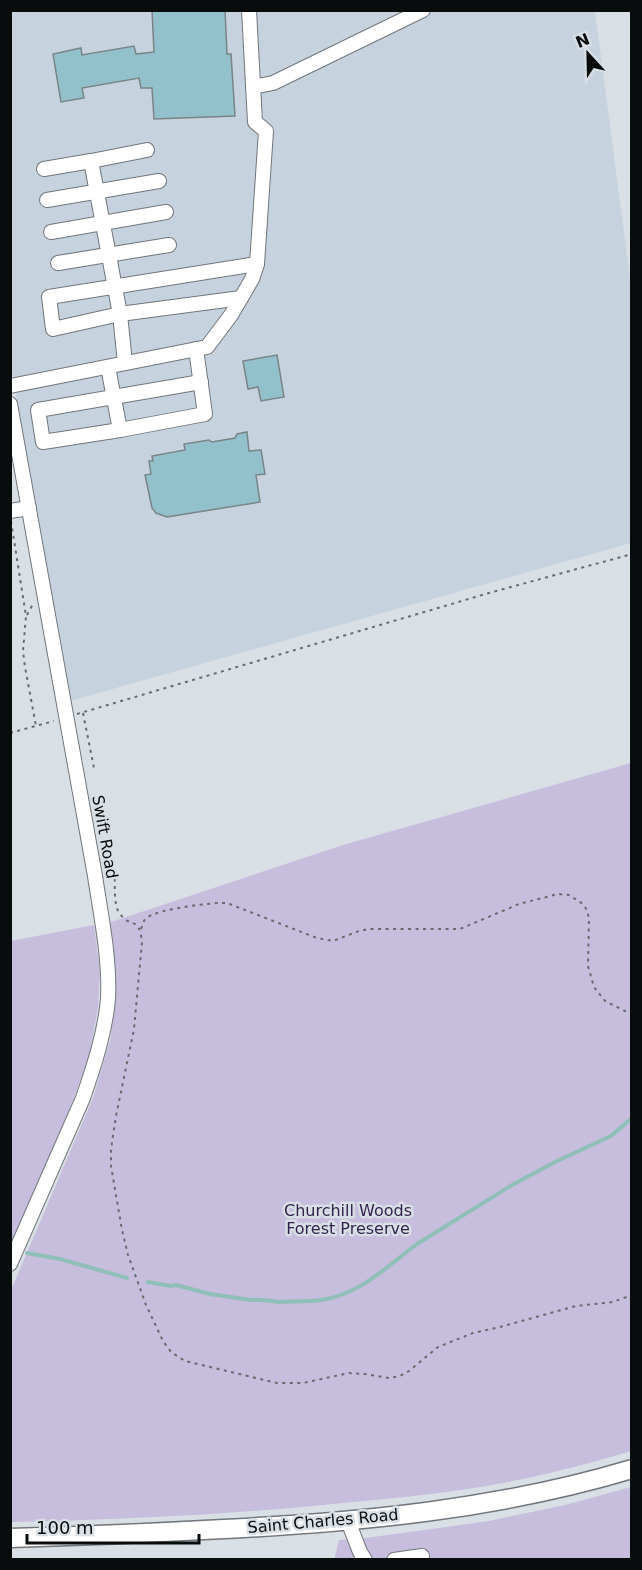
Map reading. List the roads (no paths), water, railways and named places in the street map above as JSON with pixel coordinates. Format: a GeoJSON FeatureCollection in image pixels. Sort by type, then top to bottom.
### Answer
{"type":"FeatureCollection","features":[{"type":"Feature","properties":{"kind":"main road","name":"Saint Charles Road"},"geometry":{"type":"LineString","coordinates":[[10,1538],[102,1536],[348,1521],[413,1514],[512,1499],[632,1469]]}},
{"type":"Feature","properties":{"kind":"street"},"geometry":{"type":"LineString","coordinates":[[10,386],[207,347],[231,315],[252,279],[257,264],[266,131],[255,122],[249,10]]}},
{"type":"Feature","properties":{"kind":"street"},"geometry":{"type":"LineString","coordinates":[[253,87],[273,83],[423,10]]}},
{"type":"Feature","properties":{"kind":"street"},"geometry":{"type":"LineString","coordinates":[[44,170],[147,150]]}},
{"type":"Feature","properties":{"kind":"street"},"geometry":{"type":"LineString","coordinates":[[91,161],[120,314],[125,363]]}},
{"type":"Feature","properties":{"kind":"street"},"geometry":{"type":"LineString","coordinates":[[47,200],[159,181]]}},
{"type":"Feature","properties":{"kind":"street"},"geometry":{"type":"LineString","coordinates":[[51,232],[166,212]]}},
{"type":"Feature","properties":{"kind":"street"},"geometry":{"type":"LineString","coordinates":[[58,263],[169,245]]}},
{"type":"Feature","properties":{"kind":"street"},"geometry":{"type":"LineString","coordinates":[[241,298],[120,314],[53,329],[49,297],[257,264]]}},
{"type":"Feature","properties":{"kind":"street"},"geometry":{"type":"LineString","coordinates":[[196,349],[201,382],[205,414],[43,442],[38,410],[201,382]]}},
{"type":"Feature","properties":{"kind":"street"},"geometry":{"type":"LineString","coordinates":[[108,367],[120,430]]}},
{"type":"Feature","properties":{"kind":"street","name":"Swift Road"},"geometry":{"type":"LineString","coordinates":[[10,404],[95,876],[107,958],[108,998],[102,1039],[86,1089],[10,1264]]}},
{"type":"Feature","properties":{"kind":"street"},"geometry":{"type":"LineString","coordinates":[[10,511],[29,508]]}},
{"type":"Feature","properties":{"kind":"street"},"geometry":{"type":"LineString","coordinates":[[348,1521],[365,1560]]}},
{"type":"Feature","properties":{"kind":"street"},"geometry":{"type":"LineString","coordinates":[[394,1560],[422,1556]]}},
{"type":"Feature","properties":{"kind":"waterway"},"geometry":{"type":"LineString","coordinates":[[148,1282],[176,1285],[210,1294],[251,1300],[278,1302],[335,1297],[361,1286],[417,1244],[512,1185],[611,1136],[632,1118]]}},
{"type":"Feature","properties":{"kind":"waterway"},"geometry":{"type":"LineString","coordinates":[[27,1253],[60,1259],[127,1278]]}},
{"type":"Feature","properties":{"kind":"park label","name":"Churchill Woods Forest Preserve"},"geometry":{"type":"Point","coordinates":[348,1219]}}]}
